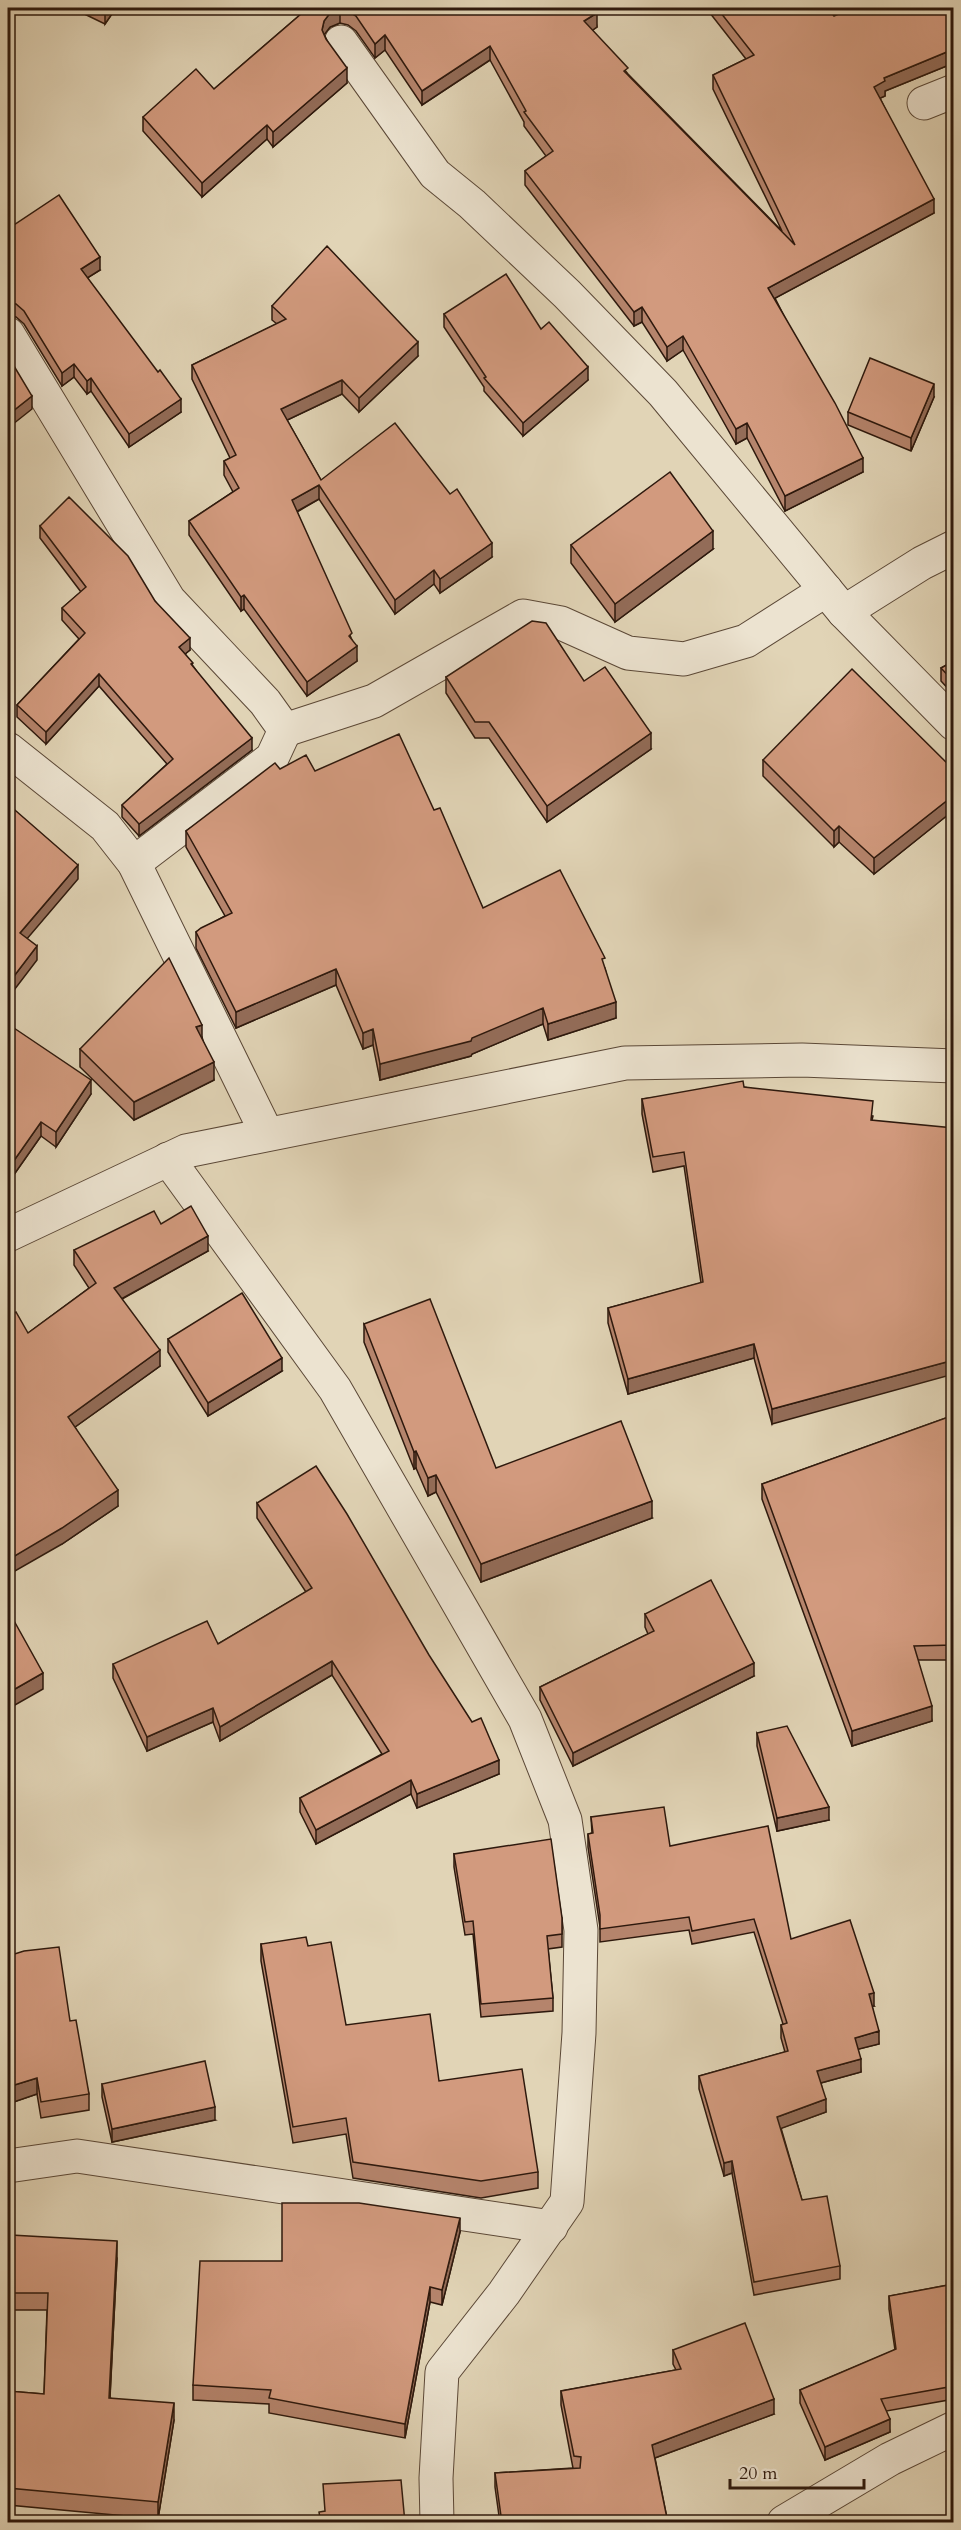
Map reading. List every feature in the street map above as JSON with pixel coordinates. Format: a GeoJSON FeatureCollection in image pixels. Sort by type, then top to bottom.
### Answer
{"type":"FeatureCollection","features":[{"type":"Feature","properties":{"kind":"street"},"geometry":{"type":"LineString","coordinates":[[341,42],[435,174],[472,204],[567,294],[663,393],[835,601],[954,724]]}},
{"type":"Feature","properties":{"kind":"street"},"geometry":{"type":"LineString","coordinates":[[8,334],[169,600],[265,702],[285,729]]}},
{"type":"Feature","properties":{"kind":"street"},"geometry":{"type":"LineString","coordinates":[[134,863],[272,758],[285,729],[374,701],[523,616],[561,623],[628,652],[684,659],[746,641],[954,547]]}},
{"type":"Feature","properties":{"kind":"street"},"geometry":{"type":"LineString","coordinates":[[8,749],[105,826],[134,863],[267,1134]]}},
{"type":"Feature","properties":{"kind":"street"},"geometry":{"type":"LineString","coordinates":[[8,1234],[186,1151],[625,1063],[802,1060],[954,1066]]}},
{"type":"Feature","properties":{"kind":"street"},"geometry":{"type":"LineString","coordinates":[[168,1159],[335,1389],[525,1719],[565,1821],[581,1930],[579,2033],[567,2202],[504,2293],[442,2372],[436,2478],[437,2523]]}},
{"type":"Feature","properties":{"kind":"street"},"geometry":{"type":"LineString","coordinates":[[8,2166],[77,2156],[551,2227]]}},
{"type":"Feature","properties":{"kind":"street"},"geometry":{"type":"LineString","coordinates":[[784,2523],[890,2459],[954,2428]]}},
{"type":"Feature","properties":{"kind":"building"},"geometry":{"type":"Polygon","coordinates":[[[308,8],[593,8],[597,13],[584,21],[628,68],[624,71],[795,245],[713,75],[754,55],[717,8],[828,8],[834,16],[852,8],[954,8],[954,49],[884,78],[885,81],[874,87],[934,199],[768,288],[835,403],[863,458],[785,496],[747,423],[736,429],[683,336],[667,347],[642,307],[634,312],[525,171],[553,151],[524,112],[526,111],[490,46],[422,91],[385,35],[375,44],[356,16],[340,9],[330,13],[324,21],[322,30],[347,68],[273,132],[267,125],[202,183],[143,117],[196,69],[214,89],[308,8]]]}},
{"type":"Feature","properties":{"kind":"building"},"geometry":{"type":"Polygon","coordinates":[[[59,195],[100,257],[81,269],[181,399],[129,434],[91,378],[87,381],[74,364],[62,373],[24,311],[16,304],[8,302],[8,229],[59,195]]]}},
{"type":"Feature","properties":{"kind":"building"},"geometry":{"type":"Polygon","coordinates":[[[327,246],[418,342],[359,398],[342,380],[281,409],[321,480],[395,423],[450,494],[457,489],[492,543],[440,579],[434,570],[395,600],[319,485],[292,500],[352,633],[349,636],[357,646],[307,682],[244,595],[241,597],[189,521],[239,488],[224,461],[236,455],[192,365],[286,319],[272,306],[327,246]]]}},
{"type":"Feature","properties":{"kind":"building"},"geometry":{"type":"Polygon","coordinates":[[[506,274],[541,329],[549,322],[588,367],[523,423],[484,378],[486,377],[444,314],[506,274]]]}},
{"type":"Feature","properties":{"kind":"building"},"geometry":{"type":"Polygon","coordinates":[[[8,356],[32,396],[8,415],[8,356]]]}},
{"type":"Feature","properties":{"kind":"building"},"geometry":{"type":"Polygon","coordinates":[[[870,358],[934,384],[911,438],[848,412],[870,358]]]}},
{"type":"Feature","properties":{"kind":"building"},"geometry":{"type":"Polygon","coordinates":[[[670,472],[713,531],[615,604],[571,545],[670,472]]]}},
{"type":"Feature","properties":{"kind":"building"},"geometry":{"type":"Polygon","coordinates":[[[69,497],[128,556],[155,601],[190,638],[179,647],[252,738],[139,824],[122,805],[173,759],[99,674],[46,732],[17,705],[85,633],[62,608],[86,587],[40,526],[69,497]]]}},
{"type":"Feature","properties":{"kind":"building"},"geometry":{"type":"Polygon","coordinates":[[[532,621],[546,623],[584,681],[605,667],[651,733],[547,806],[489,722],[475,722],[446,677],[532,621]]]}},
{"type":"Feature","properties":{"kind":"building"},"geometry":{"type":"Polygon","coordinates":[[[954,661],[954,682],[941,668],[954,661]]]}},
{"type":"Feature","properties":{"kind":"building"},"geometry":{"type":"Polygon","coordinates":[[[852,669],[954,770],[954,795],[874,858],[839,826],[834,831],[763,760],[852,669]]]}},
{"type":"Feature","properties":{"kind":"building"},"geometry":{"type":"Polygon","coordinates":[[[399,734],[434,810],[440,808],[483,908],[560,870],[605,958],[602,959],[616,1002],[548,1024],[543,1008],[472,1038],[471,1041],[380,1064],[373,1029],[363,1033],[336,969],[236,1012],[196,932],[232,913],[186,831],[275,763],[280,769],[306,755],[315,771],[399,734]]]}},
{"type":"Feature","properties":{"kind":"building"},"geometry":{"type":"Polygon","coordinates":[[[8,804],[78,865],[20,933],[37,946],[8,984],[8,804]]]}},
{"type":"Feature","properties":{"kind":"building"},"geometry":{"type":"Polygon","coordinates":[[[169,958],[202,1025],[196,1027],[214,1062],[134,1102],[80,1049],[169,958]]]}},
{"type":"Feature","properties":{"kind":"building"},"geometry":{"type":"Polygon","coordinates":[[[8,1024],[91,1080],[56,1132],[41,1122],[13,1162],[8,1158],[8,1024]]]}},
{"type":"Feature","properties":{"kind":"building"},"geometry":{"type":"Polygon","coordinates":[[[743,1081],[744,1087],[873,1101],[871,1120],[954,1128],[954,1360],[772,1409],[754,1344],[628,1379],[608,1308],[703,1282],[684,1152],[653,1157],[642,1099],[743,1081]]]}},
{"type":"Feature","properties":{"kind":"building"},"geometry":{"type":"Polygon","coordinates":[[[191,1206],[208,1236],[114,1288],[160,1350],[68,1417],[118,1490],[62,1528],[8,1560],[8,1316],[16,1312],[28,1333],[96,1283],[74,1250],[154,1211],[161,1224],[191,1206]]]}},
{"type":"Feature","properties":{"kind":"building"},"geometry":{"type":"Polygon","coordinates":[[[242,1293],[282,1358],[208,1403],[168,1339],[242,1293]]]}},
{"type":"Feature","properties":{"kind":"building"},"geometry":{"type":"Polygon","coordinates":[[[430,1299],[496,1468],[621,1421],[652,1501],[481,1564],[436,1475],[428,1478],[416,1451],[414,1452],[364,1324],[430,1299]]]}},
{"type":"Feature","properties":{"kind":"building"},"geometry":{"type":"Polygon","coordinates":[[[954,1415],[954,1645],[914,1646],[932,1706],[852,1731],[762,1484],[954,1415]]]}},
{"type":"Feature","properties":{"kind":"building"},"geometry":{"type":"Polygon","coordinates":[[[316,1466],[347,1514],[429,1655],[472,1722],[481,1718],[499,1760],[417,1794],[411,1780],[316,1830],[300,1798],[389,1751],[332,1661],[220,1727],[213,1708],[147,1737],[113,1664],[207,1621],[218,1644],[312,1588],[257,1503],[316,1466]]]}},
{"type":"Feature","properties":{"kind":"building"},"geometry":{"type":"Polygon","coordinates":[[[711,1580],[754,1663],[573,1753],[540,1687],[654,1631],[645,1614],[711,1580]]]}},
{"type":"Feature","properties":{"kind":"building"},"geometry":{"type":"Polygon","coordinates":[[[8,1610],[43,1673],[8,1693],[8,1610]]]}},
{"type":"Feature","properties":{"kind":"building"},"geometry":{"type":"Polygon","coordinates":[[[954,1718],[954,1741],[947,1720],[954,1718]]]}},
{"type":"Feature","properties":{"kind":"building"},"geometry":{"type":"Polygon","coordinates":[[[787,1726],[829,1807],[777,1818],[757,1733],[787,1726]]]}},
{"type":"Feature","properties":{"kind":"building"},"geometry":{"type":"Polygon","coordinates":[[[664,1807],[670,1846],[768,1826],[791,1939],[850,1920],[874,1993],[869,1994],[879,2031],[855,2038],[861,2059],[817,2071],[826,2099],[777,2117],[802,2200],[827,2196],[840,2266],[754,2282],[732,2161],[724,2163],[699,2076],[788,2051],[781,2025],[787,2023],[754,1919],[692,1931],[689,1917],[600,1929],[588,1834],[593,1833],[591,1817],[664,1807]]]}},
{"type":"Feature","properties":{"kind":"building"},"geometry":{"type":"Polygon","coordinates":[[[551,1839],[562,1918],[562,1934],[547,1936],[553,1998],[481,2004],[473,1921],[465,1922],[454,1854],[551,1839]]]}},
{"type":"Feature","properties":{"kind":"building"},"geometry":{"type":"Polygon","coordinates":[[[306,1937],[308,1946],[331,1942],[346,2025],[430,2014],[439,2081],[522,2069],[538,2172],[481,2181],[353,2162],[346,2118],[293,2127],[261,1944],[306,1937]]]}},
{"type":"Feature","properties":{"kind":"building"},"geometry":{"type":"Polygon","coordinates":[[[59,1947],[70,2021],[76,2020],[89,2094],[41,2102],[37,2078],[8,2087],[8,1956],[24,1951],[59,1947]]]}},
{"type":"Feature","properties":{"kind":"building"},"geometry":{"type":"Polygon","coordinates":[[[205,2061],[215,2107],[112,2129],[102,2084],[205,2061]]]}},
{"type":"Feature","properties":{"kind":"building"},"geometry":{"type":"Polygon","coordinates":[[[282,2203],[359,2203],[460,2218],[442,2290],[430,2287],[405,2424],[269,2398],[271,2390],[193,2385],[200,2261],[282,2261],[282,2203]]]}},
{"type":"Feature","properties":{"kind":"building"},"geometry":{"type":"Polygon","coordinates":[[[8,2204],[10,2204],[11,2235],[117,2241],[109,2398],[174,2403],[158,2502],[8,2488],[8,2391],[44,2394],[48,2293],[8,2293],[8,2204]]]}},
{"type":"Feature","properties":{"kind":"building"},"geometry":{"type":"Polygon","coordinates":[[[954,2284],[954,2386],[881,2399],[890,2419],[825,2447],[800,2390],[896,2349],[889,2296],[954,2284]]]}},
{"type":"Feature","properties":{"kind":"building"},"geometry":{"type":"Polygon","coordinates":[[[745,2323],[774,2399],[652,2445],[668,2523],[502,2523],[495,2473],[580,2468],[581,2457],[574,2456],[561,2391],[681,2369],[673,2350],[745,2323]]]}},
{"type":"Feature","properties":{"kind":"building"},"geometry":{"type":"Polygon","coordinates":[[[401,2480],[405,2523],[239,2523],[320,2518],[319,2512],[325,2511],[323,2484],[401,2480]]]}}]}
